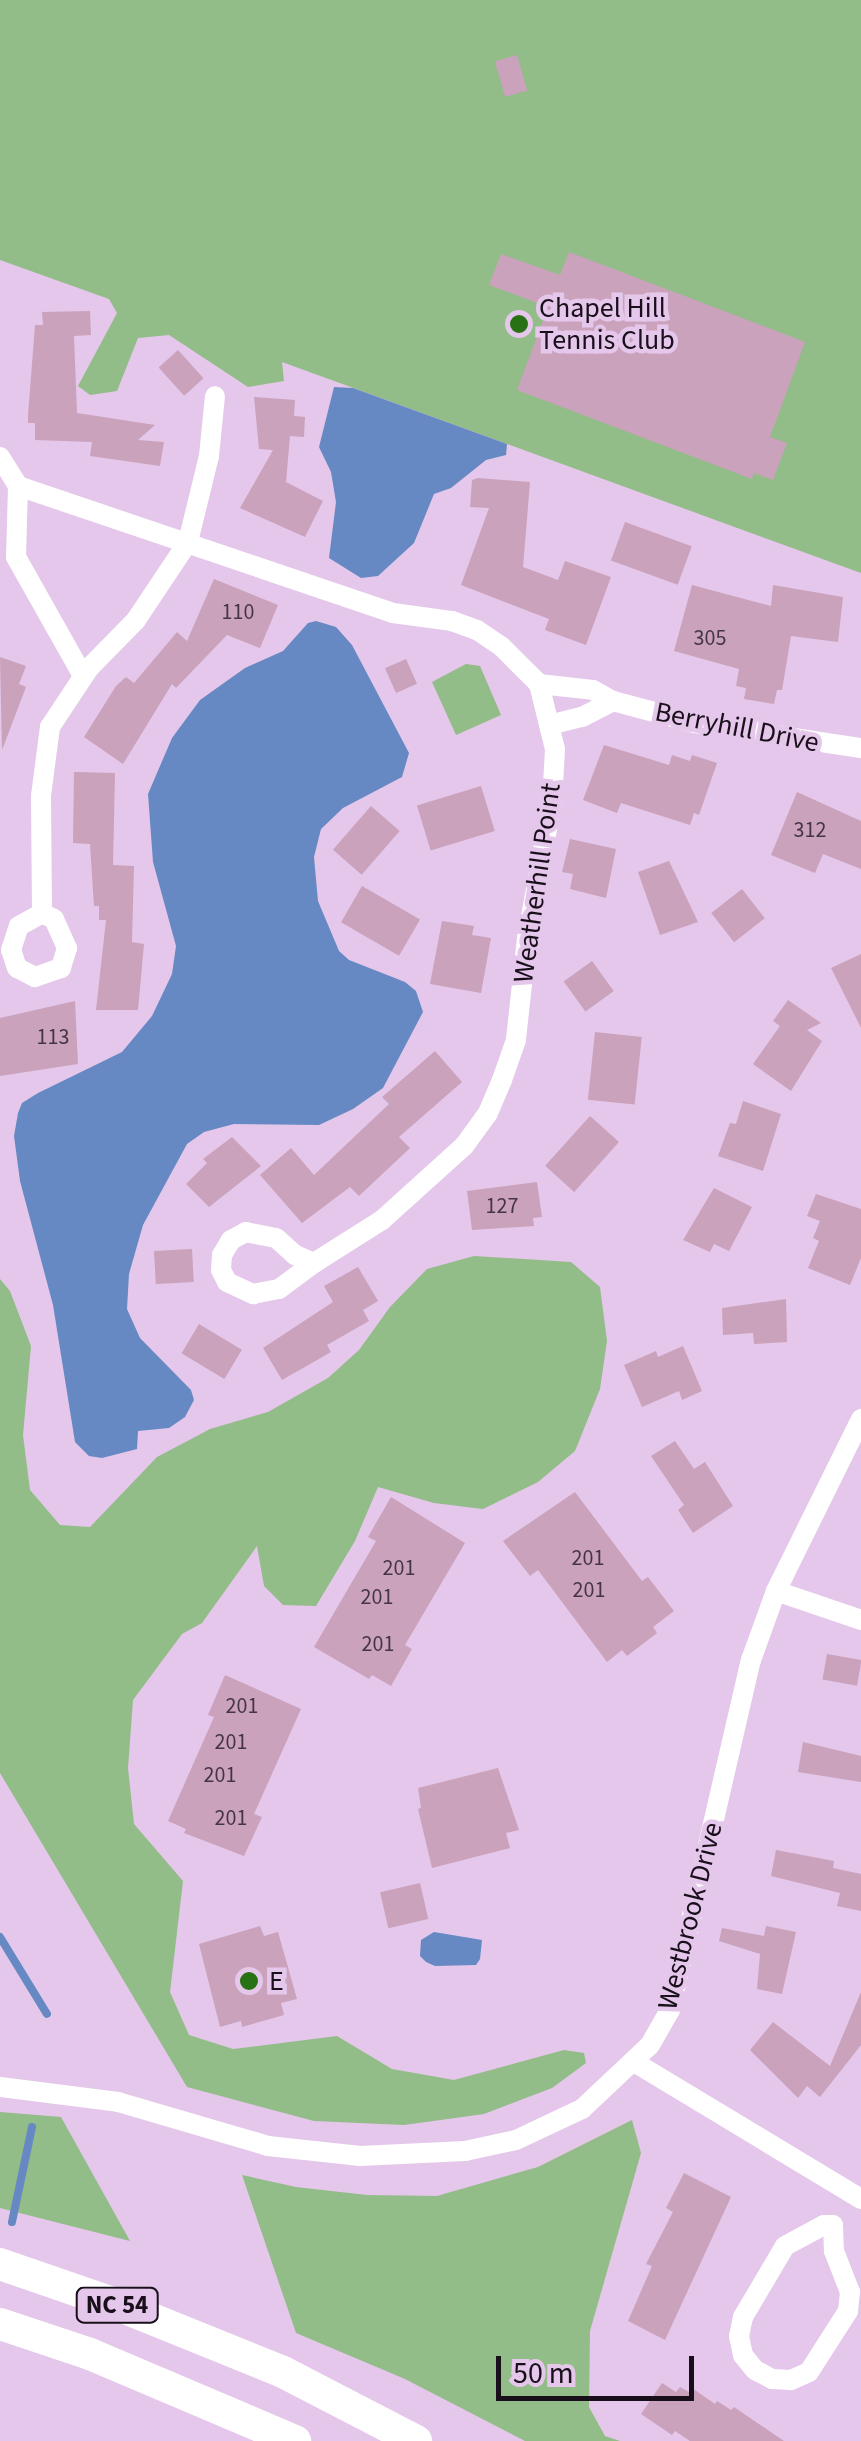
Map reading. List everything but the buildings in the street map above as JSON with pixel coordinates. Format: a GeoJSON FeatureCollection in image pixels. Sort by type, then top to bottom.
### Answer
{"type":"FeatureCollection","features":[{"type":"Feature","properties":{"kind":"highway","name":"NC 54"},"geometry":{"type":"LineString","coordinates":[[0,2264],[110,2302],[282,2372],[416,2441]]}},
{"type":"Feature","properties":{"kind":"highway","name":"NC 54"},"geometry":{"type":"LineString","coordinates":[[0,2324],[108,2361],[296,2441]]}},
{"type":"Feature","properties":{"kind":"street"},"geometry":{"type":"LineString","coordinates":[[42,913],[41,796],[50,727],[83,676],[136,620],[188,542],[208,456],[215,396]]}},
{"type":"Feature","properties":{"kind":"street"},"geometry":{"type":"LineString","coordinates":[[0,457],[18,486],[16,558],[83,676]]}},
{"type":"Feature","properties":{"kind":"street"},"geometry":{"type":"LineString","coordinates":[[18,486],[393,613],[452,621],[477,630],[538,684]]}},
{"type":"Feature","properties":{"kind":"street","name":"Berryhill Drive"},"geometry":{"type":"LineString","coordinates":[[538,684],[593,690],[613,700],[695,723],[861,748]]}},
{"type":"Feature","properties":{"kind":"street","name":"Weatherhill Point"},"geometry":{"type":"LineString","coordinates":[[314,1263],[382,1220],[465,1145],[488,1113],[516,1040],[526,938],[552,802],[556,749],[538,684]]}},
{"type":"Feature","properties":{"kind":"street"},"geometry":{"type":"LineString","coordinates":[[549,725],[582,717],[613,700]]}},
{"type":"Feature","properties":{"kind":"street","name":"Westbrook Drive"},"geometry":{"type":"LineString","coordinates":[[0,2087],[118,2102],[268,2146],[324,2154],[409,2156],[516,2140],[582,2109],[650,2045],[670,2010],[751,1660],[776,1592],[861,1419]]}},
{"type":"Feature","properties":{"kind":"street"},"geometry":{"type":"LineString","coordinates":[[776,1592],[861,1620]]}},
{"type":"Feature","properties":{"kind":"street"},"geometry":{"type":"LineString","coordinates":[[634,2062],[860,2200]]}},
{"type":"Feature","properties":{"kind":"street"},"geometry":{"type":"LineString","coordinates":[[834,2225],[824,2225],[786,2246],[744,2317],[738,2336],[743,2355],[755,2370],[772,2379],[791,2380],[809,2372],[848,2311],[850,2292],[834,2251],[834,2225],[836,2211],[860,2200]]}},
{"type":"Feature","properties":{"kind":"green space","name":"Chapel Hill Tennis Club"},"geometry":{"type":"Polygon","coordinates":[[[0,0],[861,0],[861,573],[282,362],[284,381],[248,387],[169,335],[138,338],[117,391],[90,395],[78,386],[117,313],[109,299],[0,260],[0,0]]]}},
{"type":"Feature","properties":{"kind":"green space"},"geometry":{"type":"Polygon","coordinates":[[[466,664],[480,666],[501,715],[456,735],[432,682],[466,664]]]}},
{"type":"Feature","properties":{"kind":"green space"},"geometry":{"type":"Polygon","coordinates":[[[474,1256],[571,1262],[600,1287],[607,1341],[600,1389],[575,1451],[538,1482],[483,1509],[434,1503],[378,1487],[355,1541],[316,1606],[283,1605],[264,1586],[257,1546],[202,1623],[182,1634],[133,1700],[128,1768],[134,1824],[183,1881],[170,1992],[189,2035],[233,2049],[337,2036],[392,2069],[454,2080],[564,2050],[584,2053],[586,2063],[552,2088],[484,2114],[404,2125],[314,2121],[187,2087],[0,1773],[0,1279],[10,1291],[31,1346],[23,1435],[30,1490],[60,1525],[90,1527],[157,1457],[210,1429],[268,1412],[328,1378],[359,1350],[390,1307],[427,1269],[474,1256]]]}},
{"type":"Feature","properties":{"kind":"green space"},"geometry":{"type":"Polygon","coordinates":[[[0,2112],[61,2117],[130,2241],[0,2208],[0,2112]]]}},
{"type":"Feature","properties":{"kind":"green space"},"geometry":{"type":"Polygon","coordinates":[[[632,2120],[641,2153],[590,2331],[589,2407],[605,2436],[620,2441],[525,2441],[405,2379],[296,2333],[242,2175],[296,2187],[367,2195],[437,2196],[538,2167],[632,2120]]]}},
{"type":"Feature","properties":{"kind":"water"},"geometry":{"type":"Polygon","coordinates":[[[334,387],[353,388],[507,444],[506,455],[486,460],[451,488],[434,494],[414,543],[378,576],[361,578],[329,558],[336,502],[331,472],[319,447],[334,387]]]}},
{"type":"Feature","properties":{"kind":"water"},"geometry":{"type":"Polygon","coordinates":[[[316,621],[336,627],[352,645],[409,753],[402,777],[343,808],[321,829],[314,857],[318,901],[339,951],[349,960],[405,982],[416,991],[423,1012],[383,1088],[353,1109],[319,1125],[234,1124],[204,1132],[187,1144],[143,1225],[129,1274],[127,1309],[140,1338],[191,1390],[194,1400],[185,1417],[169,1428],[138,1431],[137,1449],[102,1458],[89,1456],[75,1442],[53,1305],[20,1181],[14,1136],[18,1113],[22,1103],[38,1093],[122,1052],[152,1016],[172,974],[176,946],[153,862],[148,794],[172,738],[200,700],[245,668],[283,651],[308,623],[316,621]]]}},
{"type":"Feature","properties":{"kind":"water"},"geometry":{"type":"Polygon","coordinates":[[[434,1932],[482,1940],[476,1965],[435,1966],[426,1962],[420,1956],[421,1940],[434,1932]]]}},
{"type":"Feature","properties":{"kind":"waterway"},"geometry":{"type":"LineString","coordinates":[[0,1937],[47,2014]]}},
{"type":"Feature","properties":{"kind":"waterway"},"geometry":{"type":"LineString","coordinates":[[12,2222],[32,2127]]}},
{"type":"Feature","properties":{"kind":"place","name":"Chapel Hill Tennis Club"},"geometry":{"type":"Point","coordinates":[519,324]}},
{"type":"Feature","properties":{"kind":"place","name":"E"},"geometry":{"type":"Point","coordinates":[249,1981]}}]}
